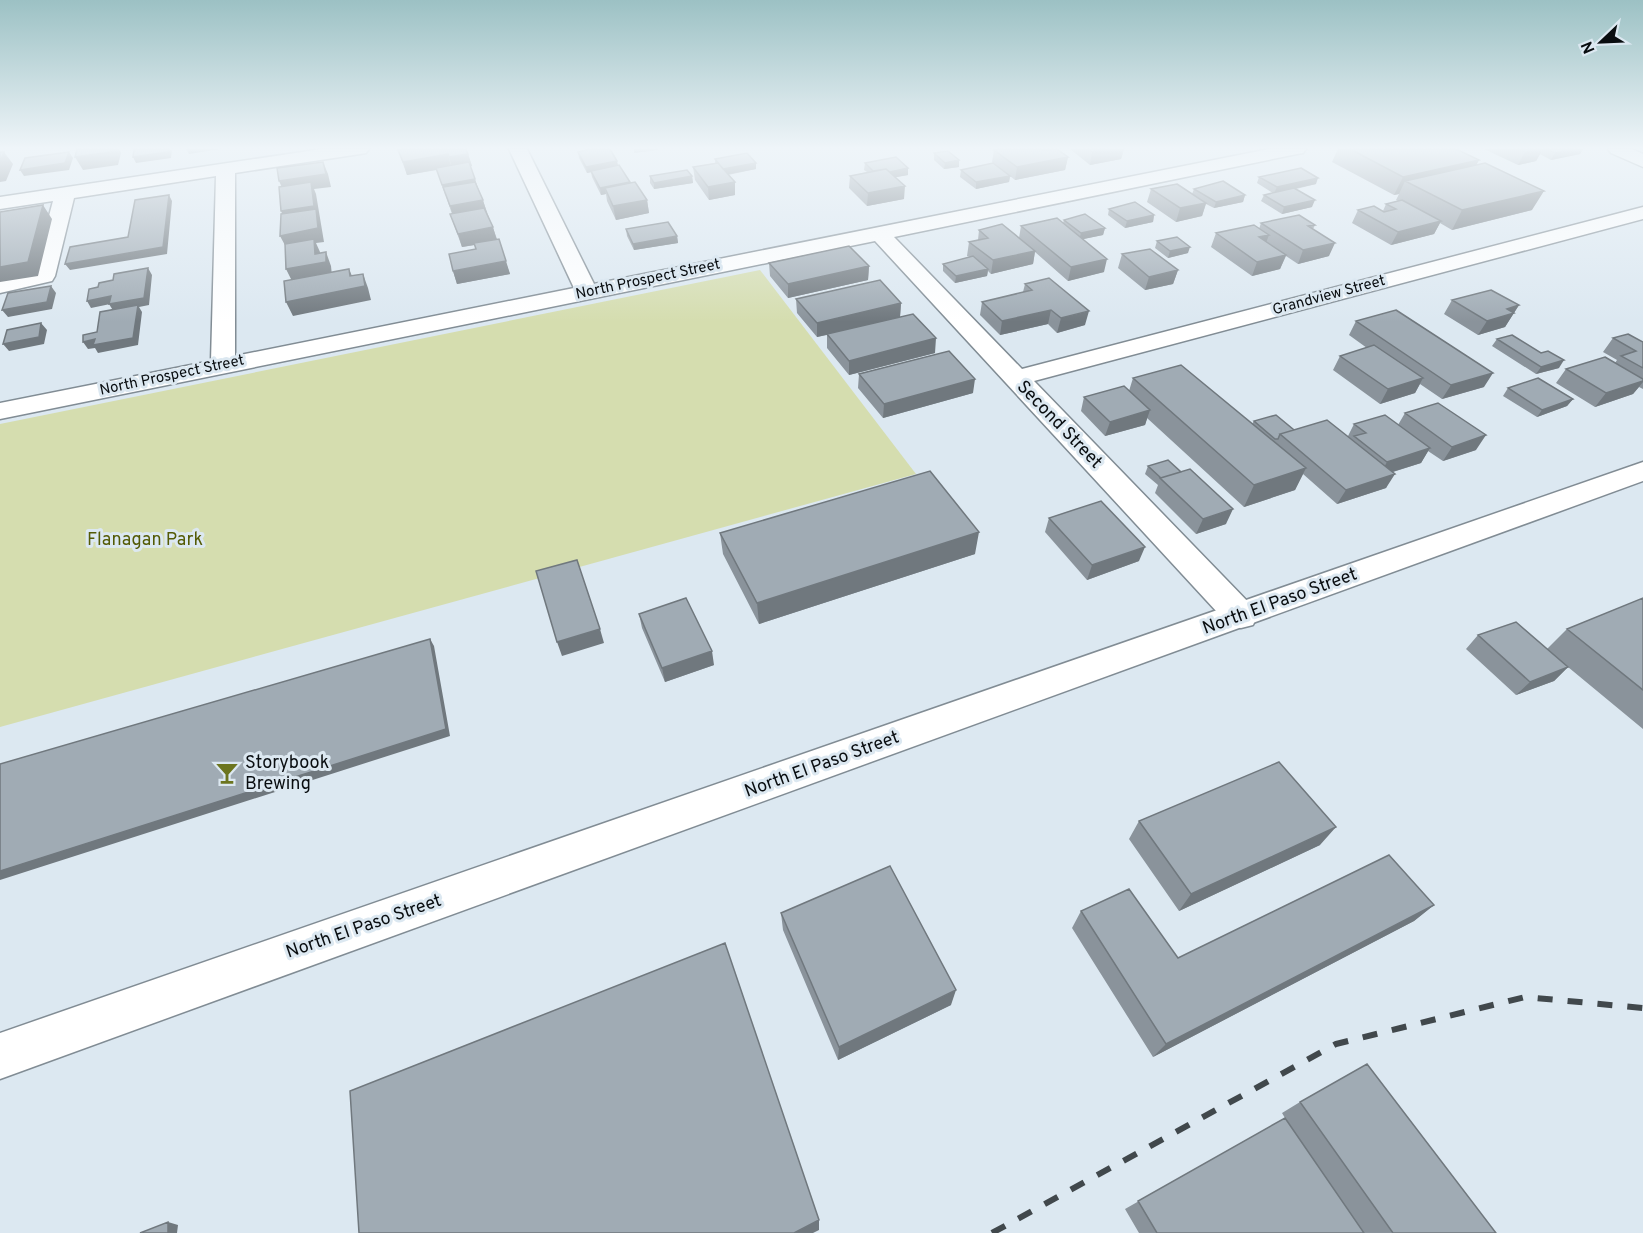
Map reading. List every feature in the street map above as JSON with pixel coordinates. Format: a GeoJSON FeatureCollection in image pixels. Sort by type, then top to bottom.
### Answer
{"type":"FeatureCollection","features":[{"type":"Feature","properties":{"kind":"street"},"geometry":{"type":"LineString","coordinates":[[0,286],[44,276],[62,207]]}},
{"type":"Feature","properties":{"kind":"street"},"geometry":{"type":"LineString","coordinates":[[223,365],[225,207]]}},
{"type":"Feature","properties":{"kind":"street"},"geometry":{"type":"LineString","coordinates":[[545,207],[586,292]]}},
{"type":"Feature","properties":{"kind":"street","name":"North Prospect Street"},"geometry":{"type":"LineString","coordinates":[[0,411],[1007,207]]}},
{"type":"Feature","properties":{"kind":"street","name":"Grandview Street"},"geometry":{"type":"LineString","coordinates":[[1014,378],[1643,213]]}},
{"type":"Feature","properties":{"kind":"street","name":"Second Street"},"geometry":{"type":"LineString","coordinates":[[878,232],[1241,616]]}},
{"type":"Feature","properties":{"kind":"street","name":"North El Paso Street"},"geometry":{"type":"LineString","coordinates":[[0,1056],[1643,471]]}},
{"type":"Feature","properties":{"kind":"green space","name":"Flanagan Park"},"geometry":{"type":"Polygon","coordinates":[[[760,270],[916,474],[0,727],[0,424],[760,270]]]}},
{"type":"Feature","properties":{"kind":"building"},"geometry":{"type":"Polygon","coordinates":[[[43,207],[28,262],[0,267],[0,212],[43,207]]]}},
{"type":"Feature","properties":{"kind":"building"},"geometry":{"type":"Polygon","coordinates":[[[134,207],[168,207],[163,247],[65,264],[70,247],[128,237],[134,207]]]}},
{"type":"Feature","properties":{"kind":"building"},"geometry":{"type":"Polygon","coordinates":[[[281,207],[310,207],[281,211],[281,207]]]}},
{"type":"Feature","properties":{"kind":"building"},"geometry":{"type":"Polygon","coordinates":[[[1142,207],[1154,215],[1127,221],[1109,209],[1142,207]]]}},
{"type":"Feature","properties":{"kind":"building"},"geometry":{"type":"Polygon","coordinates":[[[1372,207],[1384,212],[1396,209],[1391,207],[1414,207],[1441,221],[1398,232],[1358,210],[1372,207]]]}},
{"type":"Feature","properties":{"kind":"building"},"geometry":{"type":"Polygon","coordinates":[[[1455,207],[1477,207],[1462,210],[1455,207]]]}},
{"type":"Feature","properties":{"kind":"building"},"geometry":{"type":"Polygon","coordinates":[[[484,208],[493,227],[458,234],[450,214],[484,208]]]}},
{"type":"Feature","properties":{"kind":"building"},"geometry":{"type":"Polygon","coordinates":[[[316,209],[318,228],[280,236],[281,214],[316,209]]]}},
{"type":"Feature","properties":{"kind":"building"},"geometry":{"type":"Polygon","coordinates":[[[1085,214],[1105,228],[1081,233],[1064,220],[1085,214]]]}},
{"type":"Feature","properties":{"kind":"building"},"geometry":{"type":"Polygon","coordinates":[[[1299,215],[1315,225],[1308,226],[1335,243],[1303,250],[1261,223],[1299,215]]]}},
{"type":"Feature","properties":{"kind":"building"},"geometry":{"type":"Polygon","coordinates":[[[1057,218],[1107,259],[1071,267],[1021,226],[1057,218]]]}},
{"type":"Feature","properties":{"kind":"building"},"geometry":{"type":"Polygon","coordinates":[[[668,222],[677,236],[633,244],[626,229],[668,222]]]}},
{"type":"Feature","properties":{"kind":"building"},"geometry":{"type":"Polygon","coordinates":[[[1002,224],[1035,251],[993,260],[969,242],[988,238],[979,230],[1002,224]]]}},
{"type":"Feature","properties":{"kind":"building"},"geometry":{"type":"Polygon","coordinates":[[[1254,225],[1269,235],[1259,237],[1286,255],[1257,262],[1216,233],[1254,225]]]}},
{"type":"Feature","properties":{"kind":"building"},"geometry":{"type":"Polygon","coordinates":[[[1177,237],[1190,247],[1170,251],[1157,241],[1177,237]]]}},
{"type":"Feature","properties":{"kind":"building"},"geometry":{"type":"Polygon","coordinates":[[[314,239],[315,254],[326,252],[326,262],[286,269],[285,244],[314,239]]]}},
{"type":"Feature","properties":{"kind":"building"},"geometry":{"type":"Polygon","coordinates":[[[499,239],[506,261],[453,271],[449,254],[476,249],[474,243],[499,239]]]}},
{"type":"Feature","properties":{"kind":"building"},"geometry":{"type":"Polygon","coordinates":[[[849,246],[869,266],[788,284],[769,263],[849,246]]]}},
{"type":"Feature","properties":{"kind":"building"},"geometry":{"type":"Polygon","coordinates":[[[1150,249],[1178,270],[1149,277],[1122,254],[1150,249]]]}},
{"type":"Feature","properties":{"kind":"building"},"geometry":{"type":"Polygon","coordinates":[[[973,256],[988,269],[956,276],[943,264],[973,256]]]}},
{"type":"Feature","properties":{"kind":"building"},"geometry":{"type":"Polygon","coordinates":[[[148,268],[144,298],[109,304],[111,296],[87,301],[89,289],[98,287],[99,283],[113,280],[114,274],[148,268]]]}},
{"type":"Feature","properties":{"kind":"building"},"geometry":{"type":"Polygon","coordinates":[[[349,269],[350,276],[363,274],[365,286],[286,302],[284,281],[349,269]]]}},
{"type":"Feature","properties":{"kind":"building"},"geometry":{"type":"Polygon","coordinates":[[[1049,278],[1089,311],[1061,318],[1051,310],[1002,321],[982,302],[1032,290],[1025,284],[1049,278]]]}},
{"type":"Feature","properties":{"kind":"building"},"geometry":{"type":"Polygon","coordinates":[[[880,280],[901,303],[817,323],[796,299],[880,280]]]}},
{"type":"Feature","properties":{"kind":"building"},"geometry":{"type":"Polygon","coordinates":[[[51,286],[47,302],[2,310],[8,293],[51,286]]]}},
{"type":"Feature","properties":{"kind":"building"},"geometry":{"type":"Polygon","coordinates":[[[1491,290],[1519,305],[1507,309],[1514,313],[1487,321],[1452,300],[1491,290]]]}},
{"type":"Feature","properties":{"kind":"building"},"geometry":{"type":"Polygon","coordinates":[[[138,305],[133,338],[93,345],[95,339],[83,342],[83,335],[97,332],[100,312],[138,305]]]}},
{"type":"Feature","properties":{"kind":"building"},"geometry":{"type":"Polygon","coordinates":[[[1396,310],[1493,373],[1451,385],[1356,321],[1396,310]]]}},
{"type":"Feature","properties":{"kind":"building"},"geometry":{"type":"Polygon","coordinates":[[[913,314],[936,338],[849,361],[827,334],[913,314]]]}},
{"type":"Feature","properties":{"kind":"building"},"geometry":{"type":"Polygon","coordinates":[[[41,323],[39,337],[3,344],[7,330],[41,323]]]}},
{"type":"Feature","properties":{"kind":"building"},"geometry":{"type":"Polygon","coordinates":[[[1628,334],[1643,342],[1643,368],[1621,356],[1636,351],[1613,338],[1628,334]]]}},
{"type":"Feature","properties":{"kind":"building"},"geometry":{"type":"Polygon","coordinates":[[[1512,335],[1541,353],[1548,351],[1564,360],[1541,367],[1497,339],[1512,335]]]}},
{"type":"Feature","properties":{"kind":"building"},"geometry":{"type":"Polygon","coordinates":[[[1374,345],[1423,378],[1388,389],[1340,356],[1374,345]]]}},
{"type":"Feature","properties":{"kind":"building"},"geometry":{"type":"Polygon","coordinates":[[[949,351],[975,379],[884,404],[859,374],[949,351]]]}},
{"type":"Feature","properties":{"kind":"building"},"geometry":{"type":"Polygon","coordinates":[[[1605,357],[1643,381],[1606,393],[1566,369],[1605,357]]]}},
{"type":"Feature","properties":{"kind":"building"},"geometry":{"type":"Polygon","coordinates":[[[1181,365],[1306,468],[1254,485],[1133,378],[1181,365]]]}},
{"type":"Feature","properties":{"kind":"building"},"geometry":{"type":"Polygon","coordinates":[[[1538,378],[1573,399],[1542,410],[1508,388],[1538,378]]]}},
{"type":"Feature","properties":{"kind":"building"},"geometry":{"type":"Polygon","coordinates":[[[1124,386],[1150,410],[1110,422],[1084,397],[1124,386]]]}},
{"type":"Feature","properties":{"kind":"building"},"geometry":{"type":"Polygon","coordinates":[[[1438,403],[1486,435],[1452,447],[1405,413],[1438,403]]]}},
{"type":"Feature","properties":{"kind":"building"},"geometry":{"type":"Polygon","coordinates":[[[1276,415],[1294,430],[1280,434],[1278,439],[1254,421],[1276,415]]]}},
{"type":"Feature","properties":{"kind":"building"},"geometry":{"type":"Polygon","coordinates":[[[1385,415],[1430,448],[1387,462],[1354,436],[1366,433],[1354,424],[1385,415]]]}},
{"type":"Feature","properties":{"kind":"building"},"geometry":{"type":"Polygon","coordinates":[[[1327,420],[1395,474],[1346,490],[1280,434],[1327,420]]]}},
{"type":"Feature","properties":{"kind":"building"},"geometry":{"type":"Polygon","coordinates":[[[1168,460],[1181,472],[1161,478],[1148,466],[1168,460]]]}},
{"type":"Feature","properties":{"kind":"building"},"geometry":{"type":"Polygon","coordinates":[[[1190,469],[1233,509],[1203,519],[1160,478],[1190,469]]]}},
{"type":"Feature","properties":{"kind":"building"},"geometry":{"type":"Polygon","coordinates":[[[930,471],[979,532],[757,603],[720,533],[930,471]]]}},
{"type":"Feature","properties":{"kind":"building"},"geometry":{"type":"Polygon","coordinates":[[[1101,501],[1145,547],[1092,565],[1049,518],[1101,501]]]}},
{"type":"Feature","properties":{"kind":"building"},"geometry":{"type":"Polygon","coordinates":[[[577,560],[600,629],[557,642],[536,571],[577,560]]]}},
{"type":"Feature","properties":{"kind":"building"},"geometry":{"type":"Polygon","coordinates":[[[686,598],[712,651],[662,668],[639,614],[686,598]]]}},
{"type":"Feature","properties":{"kind":"building"},"geometry":{"type":"Polygon","coordinates":[[[1643,598],[1643,690],[1567,629],[1643,598]]]}},
{"type":"Feature","properties":{"kind":"building"},"geometry":{"type":"Polygon","coordinates":[[[1516,622],[1568,667],[1530,682],[1478,635],[1516,622]]]}},
{"type":"Feature","properties":{"kind":"building"},"geometry":{"type":"Polygon","coordinates":[[[430,639],[446,729],[0,871],[0,764],[430,639]]]}},
{"type":"Feature","properties":{"kind":"building"},"geometry":{"type":"Polygon","coordinates":[[[1279,762],[1336,827],[1191,894],[1139,821],[1279,762]]]}},
{"type":"Feature","properties":{"kind":"building"},"geometry":{"type":"Polygon","coordinates":[[[1389,855],[1434,905],[1166,1044],[1081,911],[1129,889],[1178,958],[1389,855]]]}},
{"type":"Feature","properties":{"kind":"building"},"geometry":{"type":"Polygon","coordinates":[[[890,866],[956,990],[839,1047],[781,913],[890,866]]]}},
{"type":"Feature","properties":{"kind":"building"},"geometry":{"type":"Polygon","coordinates":[[[725,943],[819,1220],[794,1233],[359,1233],[350,1091],[725,943]]]}},
{"type":"Feature","properties":{"kind":"building"},"geometry":{"type":"Polygon","coordinates":[[[1367,1064],[1496,1233],[1393,1233],[1300,1102],[1367,1064]]]}},
{"type":"Feature","properties":{"kind":"building"},"geometry":{"type":"Polygon","coordinates":[[[1285,1118],[1364,1233],[1157,1233],[1138,1201],[1285,1118]]]}},
{"type":"Feature","properties":{"kind":"building"},"geometry":{"type":"Polygon","coordinates":[[[168,1222],[168,1233],[140,1233],[168,1222]]]}},
{"type":"Feature","properties":{"kind":"railway"},"geometry":{"type":"LineString","coordinates":[[992,1233],[1336,1044],[1525,997],[1643,1008]]}},
{"type":"Feature","properties":{"kind":"place","name":"Storybook Brewing"},"geometry":{"type":"Point","coordinates":[227,773]}}]}
